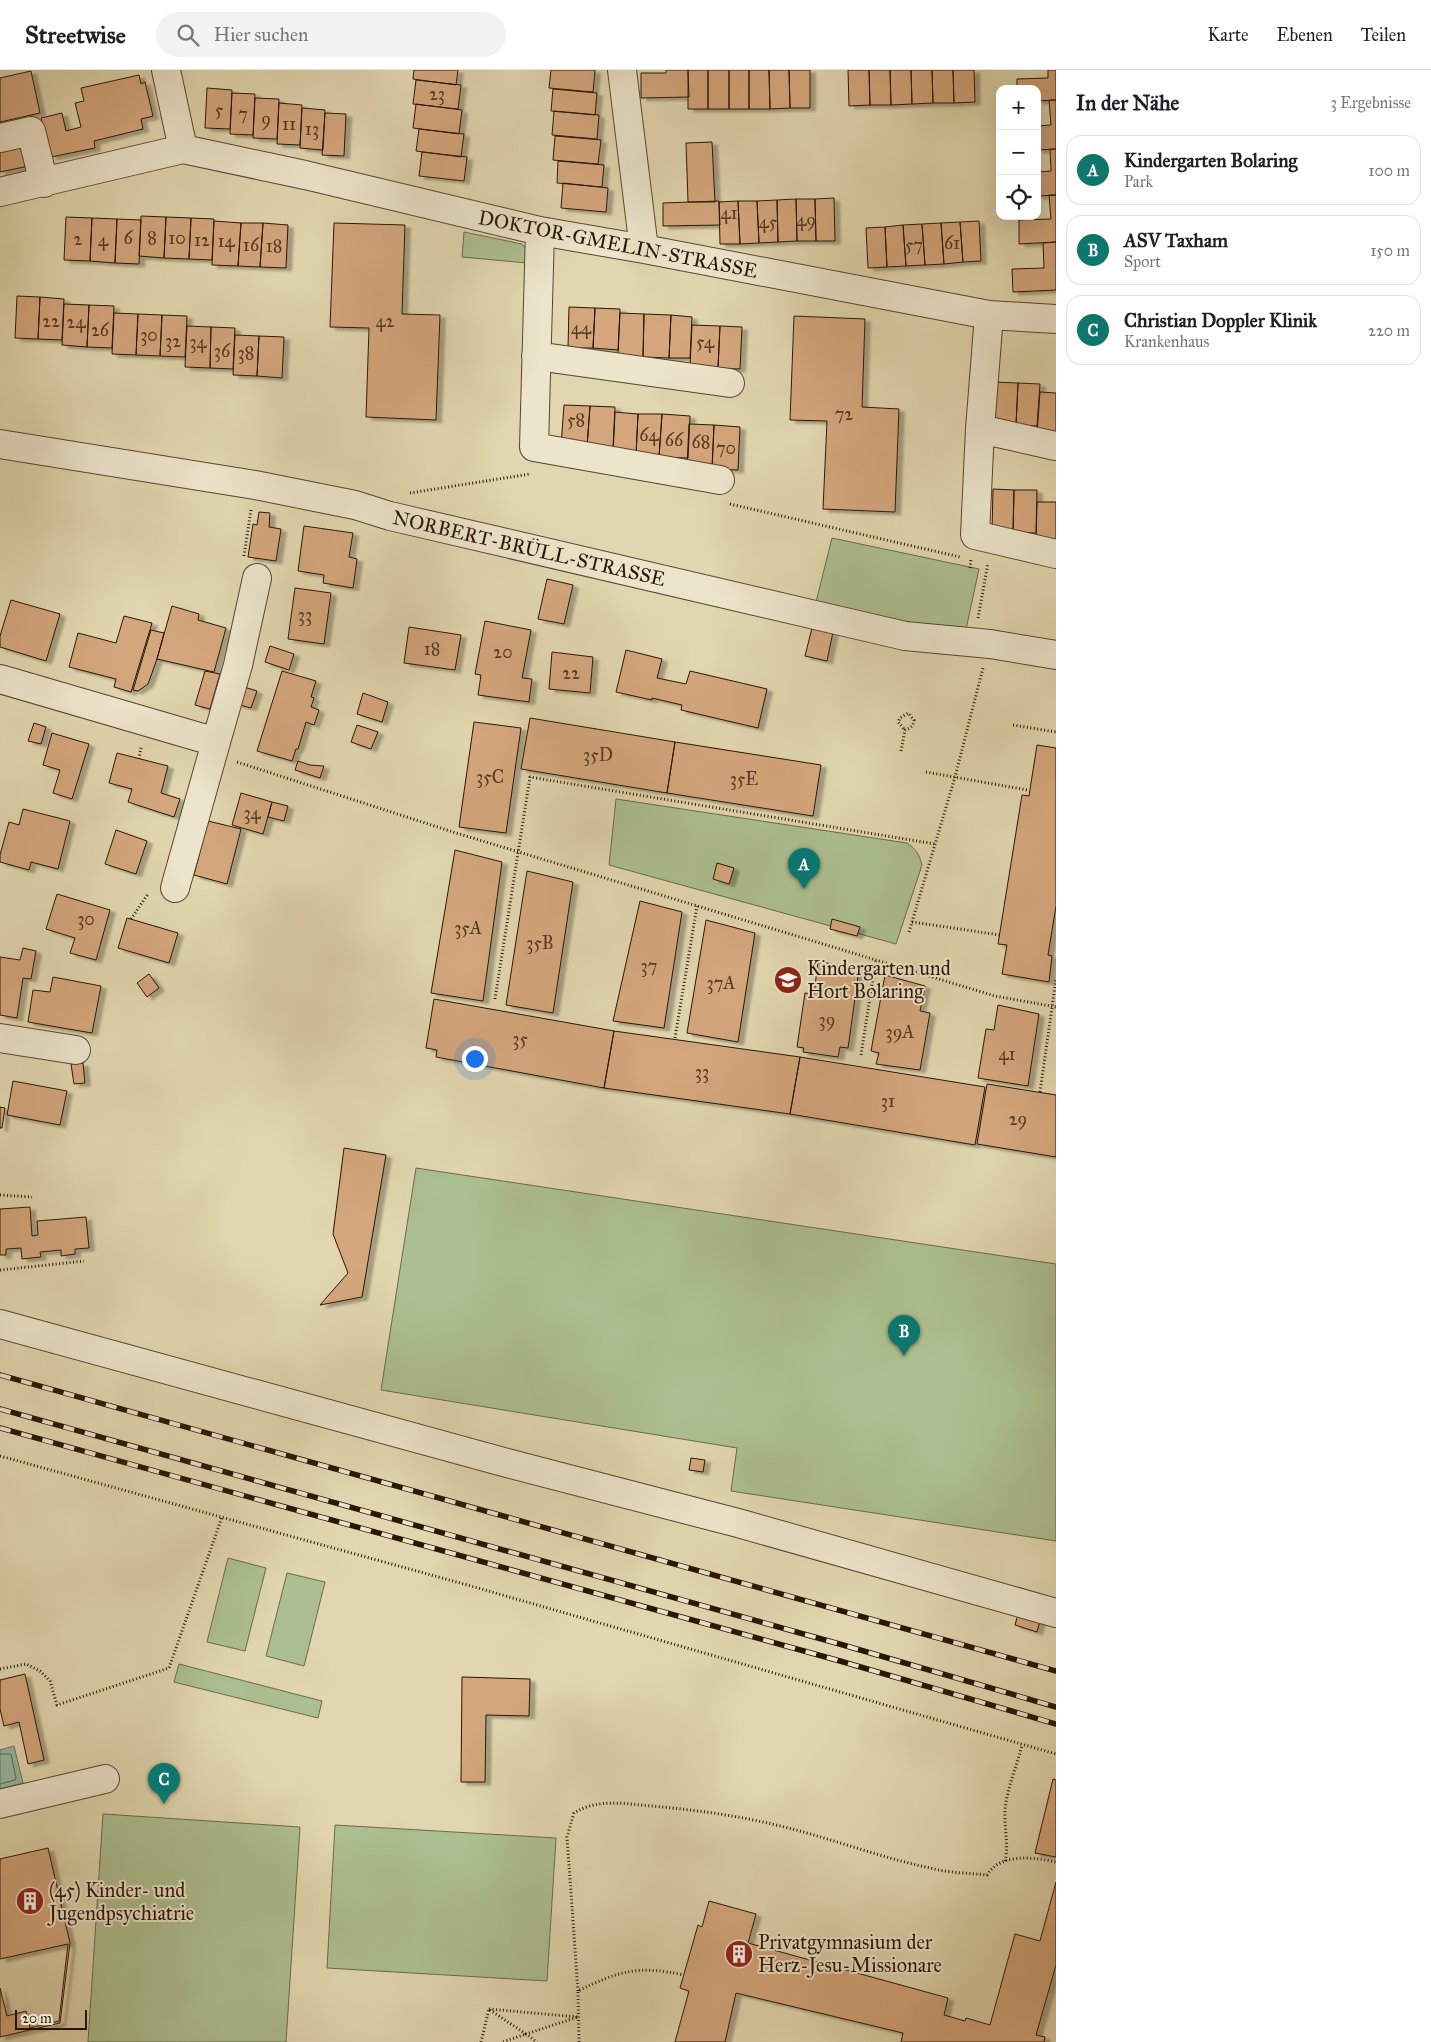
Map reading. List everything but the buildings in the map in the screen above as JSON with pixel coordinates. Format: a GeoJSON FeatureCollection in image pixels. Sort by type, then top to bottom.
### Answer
{"type":"FeatureCollection","features":[{"type":"Feature","properties":{"kind":"street"},"geometry":{"type":"LineString","coordinates":[[166,70],[183,149]]}},
{"type":"Feature","properties":{"kind":"street"},"geometry":{"type":"LineString","coordinates":[[622,70],[644,249]]}},
{"type":"Feature","properties":{"kind":"street"},"geometry":{"type":"LineString","coordinates":[[0,138],[31,131],[44,182]]}},
{"type":"Feature","properties":{"kind":"street","name":"DOKTOR-GMELIN-STRASSE"},"geometry":{"type":"LineString","coordinates":[[0,192],[183,149],[305,175],[540,232],[644,249],[989,316],[1056,318]]}},
{"type":"Feature","properties":{"kind":"street"},"geometry":{"type":"LineString","coordinates":[[540,232],[536,356],[536,460],[721,491]]}},
{"type":"Feature","properties":{"kind":"street"},"geometry":{"type":"LineString","coordinates":[[989,316],[974,535],[1056,554]]}},
{"type":"Feature","properties":{"kind":"street"},"geometry":{"type":"LineString","coordinates":[[536,356],[730,382]]}},
{"type":"Feature","properties":{"kind":"street"},"geometry":{"type":"LineString","coordinates":[[980,429],[1056,446]]}},
{"type":"Feature","properties":{"kind":"street","name":"NORBERT-BRÜLL-STRASSE"},"geometry":{"type":"LineString","coordinates":[[0,444],[254,485],[328,500],[905,636],[983,633],[1056,655]]}},
{"type":"Feature","properties":{"kind":"street"},"geometry":{"type":"LineString","coordinates":[[175,888],[238,665],[257,578]]}},
{"type":"Feature","properties":{"kind":"street"},"geometry":{"type":"LineString","coordinates":[[0,679],[214,748]]}},
{"type":"Feature","properties":{"kind":"street"},"geometry":{"type":"LineString","coordinates":[[0,1038],[76,1050]]}},
{"type":"Feature","properties":{"kind":"street"},"geometry":{"type":"LineString","coordinates":[[0,1324],[507,1463],[738,1523],[1056,1612]]}},
{"type":"Feature","properties":{"kind":"street"},"geometry":{"type":"LineString","coordinates":[[0,1804],[105,1779]]}},
{"type":"Feature","properties":{"kind":"path"},"geometry":{"type":"LineString","coordinates":[[403,494],[536,460]]}},
{"type":"Feature","properties":{"kind":"path"},"geometry":{"type":"LineString","coordinates":[[721,491],[971,560],[970,568]]}},
{"type":"Feature","properties":{"kind":"path"},"geometry":{"type":"LineString","coordinates":[[249,524],[244,557],[257,578]]}},
{"type":"Feature","properties":{"kind":"path"},"geometry":{"type":"LineString","coordinates":[[909,932],[955,777],[983,633],[988,560]]}},
{"type":"Feature","properties":{"kind":"path"},"geometry":{"type":"LineString","coordinates":[[901,751],[905,730],[913,725],[914,720],[908,713],[900,718],[898,722],[905,730]]}},
{"type":"Feature","properties":{"kind":"path"},"geometry":{"type":"LineString","coordinates":[[1013,725],[1056,732]]}},
{"type":"Feature","properties":{"kind":"path"},"geometry":{"type":"LineString","coordinates":[[214,748],[518,851],[697,906],[995,996],[1054,1006]]}},
{"type":"Feature","properties":{"kind":"path"},"geometry":{"type":"LineString","coordinates":[[926,772],[1027,790]]}},
{"type":"Feature","properties":{"kind":"path"},"geometry":{"type":"LineString","coordinates":[[495,999],[530,777],[935,844]]}},
{"type":"Feature","properties":{"kind":"path"},"geometry":{"type":"LineString","coordinates":[[131,919],[148,894]]}},
{"type":"Feature","properties":{"kind":"path"},"geometry":{"type":"LineString","coordinates":[[675,1038],[697,906]]}},
{"type":"Feature","properties":{"kind":"path"},"geometry":{"type":"LineString","coordinates":[[912,922],[1000,935]]}},
{"type":"Feature","properties":{"kind":"path"},"geometry":{"type":"LineString","coordinates":[[861,1055],[876,959]]}},
{"type":"Feature","properties":{"kind":"path"},"geometry":{"type":"LineString","coordinates":[[1040,1092],[1054,1006],[1056,979]]}},
{"type":"Feature","properties":{"kind":"path"},"geometry":{"type":"LineString","coordinates":[[0,1195],[32,1197]]}},
{"type":"Feature","properties":{"kind":"path"},"geometry":{"type":"LineString","coordinates":[[0,1270],[84,1261]]}},
{"type":"Feature","properties":{"kind":"path"},"geometry":{"type":"LineString","coordinates":[[0,1456],[518,1599],[1056,1754]]}},
{"type":"Feature","properties":{"kind":"path"},"geometry":{"type":"LineString","coordinates":[[0,1670],[26,1664],[40,1671],[50,1681],[57,1705],[169,1668],[222,1517]]}},
{"type":"Feature","properties":{"kind":"path"},"geometry":{"type":"LineString","coordinates":[[1005,1860],[1008,1851],[1004,1834],[1005,1808],[1022,1745]]}},
{"type":"Feature","properties":{"kind":"path"},"geometry":{"type":"LineString","coordinates":[[579,2042],[578,1991],[567,1838],[574,1813],[583,1807],[601,1803],[619,1803],[692,1809],[740,1817],[777,1825],[931,1869],[987,1875],[992,1867],[1005,1860],[1018,1858],[1056,1862]]}},
{"type":"Feature","properties":{"kind":"path"},"geometry":{"type":"LineString","coordinates":[[578,1991],[622,1972],[642,1969],[663,1970],[684,1975]]}},
{"type":"Feature","properties":{"kind":"path"},"geometry":{"type":"LineString","coordinates":[[489,2009],[578,2017]]}},
{"type":"Feature","properties":{"kind":"path"},"geometry":{"type":"LineString","coordinates":[[489,2009],[537,2042]]}},
{"type":"Feature","properties":{"kind":"path"},"geometry":{"type":"LineString","coordinates":[[481,2042],[489,2009]]}},
{"type":"Feature","properties":{"kind":"path"},"geometry":{"type":"LineString","coordinates":[[503,2042],[578,2017]]}},
{"type":"Feature","properties":{"kind":"shaded area"},"geometry":{"type":"Polygon","coordinates":[[[464,232],[522,244],[527,250],[527,263],[462,257],[464,232]]]}},
{"type":"Feature","properties":{"kind":"shaded area"},"geometry":{"type":"Polygon","coordinates":[[[832,538],[979,569],[965,634],[816,602],[832,538]]]}},
{"type":"Feature","properties":{"kind":"shaded area"},"geometry":{"type":"Polygon","coordinates":[[[616,799],[907,843],[917,852],[922,865],[896,944],[609,865],[616,799]]]}},
{"type":"Feature","properties":{"kind":"shaded area"},"geometry":{"type":"Polygon","coordinates":[[[416,1168],[1056,1264],[1056,1541],[731,1491],[737,1448],[381,1390],[416,1168]]]}},
{"type":"Feature","properties":{"kind":"shaded area"},"geometry":{"type":"Polygon","coordinates":[[[228,1558],[266,1568],[245,1651],[207,1642],[228,1558]]]}},
{"type":"Feature","properties":{"kind":"shaded area"},"geometry":{"type":"Polygon","coordinates":[[[287,1573],[325,1582],[304,1666],[266,1656],[287,1573]]]}},
{"type":"Feature","properties":{"kind":"shaded area"},"geometry":{"type":"Polygon","coordinates":[[[179,1664],[322,1701],[318,1718],[174,1682],[179,1664]]]}},
{"type":"Feature","properties":{"kind":"shaded area"},"geometry":{"type":"Polygon","coordinates":[[[103,1814],[300,1827],[286,2042],[88,2042],[103,1814]]]}},
{"type":"Feature","properties":{"kind":"shaded area"},"geometry":{"type":"Polygon","coordinates":[[[335,1825],[556,1838],[547,1981],[327,1968],[335,1825]]]}},
{"type":"Feature","properties":{"kind":"water"},"geometry":{"type":"Polygon","coordinates":[[[14,1746],[23,1783],[0,1789],[0,1750],[14,1746]]]}},
{"type":"Feature","properties":{"kind":"railway"},"geometry":{"type":"LineString","coordinates":[[0,1375],[1056,1671]]}},
{"type":"Feature","properties":{"kind":"railway"},"geometry":{"type":"LineString","coordinates":[[0,1409],[843,1645],[1056,1707]]}},
{"type":"Feature","properties":{"kind":"railway"},"geometry":{"type":"LineString","coordinates":[[0,1428],[840,1661],[1056,1724]]}},
{"type":"Feature","properties":{"kind":"place","name":"Kindergarten Bolaring"},"geometry":{"type":"Point","coordinates":[804,889]}},
{"type":"Feature","properties":{"kind":"place","name":"Kindergarten und Hort Bolaring"},"geometry":{"type":"Point","coordinates":[788,980]}},
{"type":"Feature","properties":{"kind":"place","name":"ASV Taxham"},"geometry":{"type":"Point","coordinates":[904,1356]}},
{"type":"Feature","properties":{"kind":"place","name":"Christian Doppler Klinik"},"geometry":{"type":"Point","coordinates":[164,1804]}},
{"type":"Feature","properties":{"kind":"place","name":"(45) Kinder- und Jugendpsychiatrie"},"geometry":{"type":"Point","coordinates":[30,1901]}},
{"type":"Feature","properties":{"kind":"place","name":"Privatgymnasium der Herz-Jesu-Missionare"},"geometry":{"type":"Point","coordinates":[739,1954]}}]}
